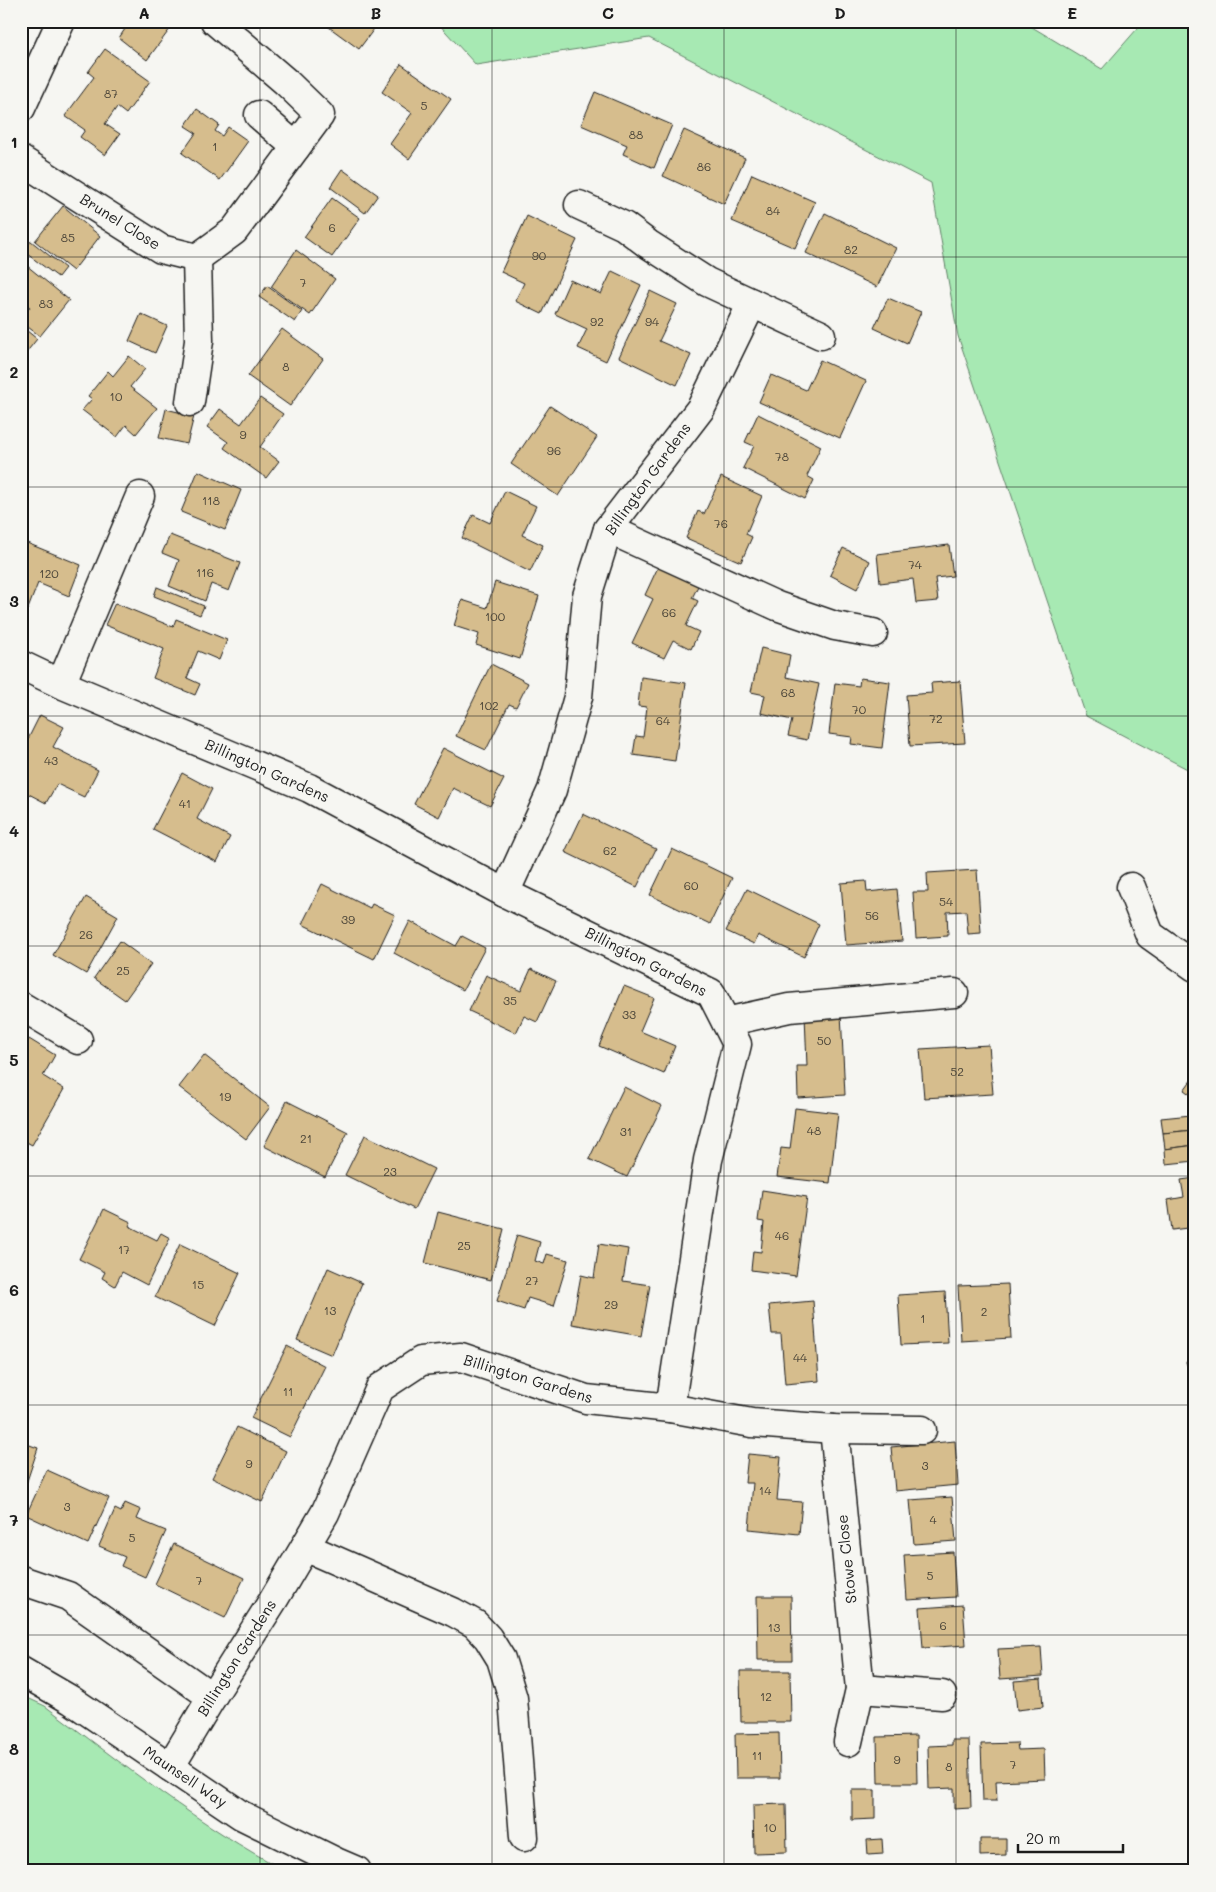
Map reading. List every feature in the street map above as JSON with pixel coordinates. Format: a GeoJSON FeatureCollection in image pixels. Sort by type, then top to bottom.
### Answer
{"type":"FeatureCollection","features":[{"type":"Feature","properties":{"kind":"street"},"geometry":{"type":"LineString","coordinates":[[21,108],[61,21]]}},
{"type":"Feature","properties":{"kind":"street"},"geometry":{"type":"LineString","coordinates":[[190,402],[199,341],[197,258],[234,231],[320,115],[286,82],[215,21]]}},
{"type":"Feature","properties":{"kind":"street"},"geometry":{"type":"LineString","coordinates":[[259,115],[296,147]]}},
{"type":"Feature","properties":{"kind":"street","name":"Brunel Close"},"geometry":{"type":"LineString","coordinates":[[21,160],[161,249],[197,258]]}},
{"type":"Feature","properties":{"kind":"street"},"geometry":{"type":"LineString","coordinates":[[578,205],[624,226],[707,282],[821,335]]}},
{"type":"Feature","properties":{"kind":"street","name":"Billington Gardens"},"geometry":{"type":"LineString","coordinates":[[505,893],[552,790],[578,697],[586,596],[608,529],[702,408],[752,303]]}},
{"type":"Feature","properties":{"kind":"street"},"geometry":{"type":"LineString","coordinates":[[61,684],[140,496]]}},
{"type":"Feature","properties":{"kind":"street"},"geometry":{"type":"LineString","coordinates":[[608,529],[777,606],[835,626],[873,633]]}},
{"type":"Feature","properties":{"kind":"street","name":"Billington Gardens"},"geometry":{"type":"LineString","coordinates":[[21,665],[61,684],[309,788],[505,893],[711,992],[737,1044],[708,1160],[670,1408],[586,1399],[461,1357],[421,1361],[380,1388],[325,1513],[170,1767]]}},
{"type":"Feature","properties":{"kind":"street"},"geometry":{"type":"LineString","coordinates":[[1131,887],[1150,935],[1195,967]]}},
{"type":"Feature","properties":{"kind":"street"},"geometry":{"type":"LineString","coordinates":[[726,1022],[789,1008],[954,993]]}},
{"type":"Feature","properties":{"kind":"street"},"geometry":{"type":"LineString","coordinates":[[21,1006],[78,1040]]}},
{"type":"Feature","properties":{"kind":"street"},"geometry":{"type":"LineString","coordinates":[[670,1408],[752,1423],[834,1429],[922,1430]]}},
{"type":"Feature","properties":{"kind":"street","name":"Stowe Close"},"geometry":{"type":"LineString","coordinates":[[834,1429],[860,1689],[848,1742]]}},
{"type":"Feature","properties":{"kind":"street"},"geometry":{"type":"LineString","coordinates":[[305,1547],[453,1612],[475,1624],[488,1638],[501,1659],[513,1698],[524,1837]]}},
{"type":"Feature","properties":{"kind":"street"},"geometry":{"type":"LineString","coordinates":[[21,1580],[68,1596],[212,1697]]}},
{"type":"Feature","properties":{"kind":"street","name":"Maunsell Way"},"geometry":{"type":"LineString","coordinates":[[21,1671],[71,1700],[241,1815],[357,1871]]}},
{"type":"Feature","properties":{"kind":"street"},"geometry":{"type":"LineString","coordinates":[[860,1689],[942,1695]]}},
{"type":"Feature","properties":{"kind":"green space"},"geometry":{"type":"Polygon","coordinates":[[[436,21],[1022,21],[1102,69],[1144,21],[1195,21],[1195,773],[1086,716],[958,336],[931,183],[649,38],[476,65],[436,21]]]}},
{"type":"Feature","properties":{"kind":"green space"},"geometry":{"type":"Polygon","coordinates":[[[21,1695],[45,1706],[193,1814],[286,1871],[21,1871],[21,1695]]]}},
{"type":"Feature","properties":{"kind":"building"},"geometry":{"type":"Polygon","coordinates":[[[120,21],[176,21],[147,60],[119,38],[127,26],[120,21]]]}},
{"type":"Feature","properties":{"kind":"building"},"geometry":{"type":"Polygon","coordinates":[[[323,21],[380,21],[359,49],[323,21]]]}},
{"type":"Feature","properties":{"kind":"building"},"geometry":{"type":"Polygon","coordinates":[[[105,49],[150,81],[126,114],[117,107],[105,124],[120,134],[105,155],[80,137],[85,130],[65,116],[94,77],[88,72],[105,49]]]}},
{"type":"Feature","properties":{"kind":"building"},"geometry":{"type":"Polygon","coordinates":[[[401,64],[451,99],[409,159],[390,144],[412,113],[382,92],[401,64]]]}},
{"type":"Feature","properties":{"kind":"building"},"geometry":{"type":"Polygon","coordinates":[[[595,92],[672,125],[654,168],[623,154],[627,145],[581,125],[595,92]]]}},
{"type":"Feature","properties":{"kind":"building"},"geometry":{"type":"Polygon","coordinates":[[[197,109],[219,125],[215,131],[222,136],[228,127],[248,141],[220,180],[182,153],[196,133],[185,126],[197,109]]]}},
{"type":"Feature","properties":{"kind":"building"},"geometry":{"type":"Polygon","coordinates":[[[684,130],[745,158],[724,204],[663,176],[684,130]]]}},
{"type":"Feature","properties":{"kind":"building"},"geometry":{"type":"Polygon","coordinates":[[[342,169],[378,195],[365,213],[330,187],[342,169]]]}},
{"type":"Feature","properties":{"kind":"building"},"geometry":{"type":"Polygon","coordinates":[[[752,174],[815,202],[795,248],[732,221],[752,174]]]}},
{"type":"Feature","properties":{"kind":"building"},"geometry":{"type":"Polygon","coordinates":[[[332,198],[360,218],[332,257],[304,237],[332,198]]]}},
{"type":"Feature","properties":{"kind":"building"},"geometry":{"type":"Polygon","coordinates":[[[63,206],[100,236],[73,271],[35,241],[63,206]]]}},
{"type":"Feature","properties":{"kind":"building"},"geometry":{"type":"Polygon","coordinates":[[[825,213],[896,248],[877,287],[806,253],[825,213]]]}},
{"type":"Feature","properties":{"kind":"building"},"geometry":{"type":"Polygon","coordinates":[[[527,216],[577,240],[542,314],[515,301],[524,283],[501,272],[527,216]]]}},
{"type":"Feature","properties":{"kind":"building"},"geometry":{"type":"Polygon","coordinates":[[[31,241],[65,268],[58,277],[23,251],[31,241]]]}},
{"type":"Feature","properties":{"kind":"building"},"geometry":{"type":"Polygon","coordinates":[[[296,250],[335,279],[310,315],[271,287],[296,250]]]}},
{"type":"Feature","properties":{"kind":"building"},"geometry":{"type":"Polygon","coordinates":[[[26,265],[69,300],[40,336],[21,322],[21,318],[30,307],[21,300],[21,271],[26,265]]]}},
{"type":"Feature","properties":{"kind":"building"},"geometry":{"type":"Polygon","coordinates":[[[612,271],[641,285],[606,361],[578,348],[587,329],[555,314],[570,280],[601,294],[612,271]]]}},
{"type":"Feature","properties":{"kind":"building"},"geometry":{"type":"Polygon","coordinates":[[[267,286],[302,311],[295,322],[259,297],[267,286]]]}},
{"type":"Feature","properties":{"kind":"building"},"geometry":{"type":"Polygon","coordinates":[[[650,291],[677,304],[659,341],[691,355],[677,385],[619,357],[650,291]]]}},
{"type":"Feature","properties":{"kind":"building"},"geometry":{"type":"Polygon","coordinates":[[[888,298],[921,312],[907,343],[874,328],[888,298]]]}},
{"type":"Feature","properties":{"kind":"building"},"geometry":{"type":"Polygon","coordinates":[[[141,314],[167,326],[155,353],[129,341],[141,314]]]}},
{"type":"Feature","properties":{"kind":"building"},"geometry":{"type":"Polygon","coordinates":[[[21,326],[37,339],[21,359],[21,326]]]}},
{"type":"Feature","properties":{"kind":"building"},"geometry":{"type":"Polygon","coordinates":[[[282,329],[323,359],[290,406],[248,376],[282,329]]]}},
{"type":"Feature","properties":{"kind":"building"},"geometry":{"type":"Polygon","coordinates":[[[129,356],[145,369],[130,387],[157,408],[136,434],[126,425],[117,437],[82,410],[92,399],[88,396],[108,371],[113,376],[129,356]]]}},
{"type":"Feature","properties":{"kind":"building"},"geometry":{"type":"Polygon","coordinates":[[[820,360],[866,381],[840,438],[759,402],[771,375],[806,390],[820,360]]]}},
{"type":"Feature","properties":{"kind":"building"},"geometry":{"type":"Polygon","coordinates":[[[260,398],[283,414],[260,447],[279,461],[266,478],[224,448],[228,442],[207,427],[220,409],[241,424],[260,398]]]}},
{"type":"Feature","properties":{"kind":"building"},"geometry":{"type":"Polygon","coordinates":[[[550,406],[597,437],[558,496],[511,464],[550,406]]]}},
{"type":"Feature","properties":{"kind":"building"},"geometry":{"type":"Polygon","coordinates":[[[166,409],[194,416],[187,444],[159,438],[166,409]]]}},
{"type":"Feature","properties":{"kind":"building"},"geometry":{"type":"Polygon","coordinates":[[[758,414],[821,446],[807,476],[814,480],[805,499],[743,468],[754,446],[745,442],[758,414]]]}},
{"type":"Feature","properties":{"kind":"building"},"geometry":{"type":"Polygon","coordinates":[[[198,471],[241,490],[225,530],[181,512],[198,471]]]}},
{"type":"Feature","properties":{"kind":"building"},"geometry":{"type":"Polygon","coordinates":[[[721,477],[762,496],[746,534],[752,537],[741,562],[686,538],[698,511],[704,514],[721,477]]]}},
{"type":"Feature","properties":{"kind":"building"},"geometry":{"type":"Polygon","coordinates":[[[505,491],[536,506],[522,535],[543,545],[530,572],[462,538],[473,515],[490,523],[505,491]]]}},
{"type":"Feature","properties":{"kind":"building"},"geometry":{"type":"Polygon","coordinates":[[[170,535],[240,563],[229,591],[211,584],[205,601],[169,586],[179,560],[162,553],[170,535]]]}},
{"type":"Feature","properties":{"kind":"building"},"geometry":{"type":"Polygon","coordinates":[[[22,541],[81,565],[69,596],[38,583],[24,619],[21,618],[22,541]]]}},
{"type":"Feature","properties":{"kind":"building"},"geometry":{"type":"Polygon","coordinates":[[[949,545],[953,576],[935,578],[938,601],[916,603],[913,579],[880,583],[877,554],[949,545]]]}},
{"type":"Feature","properties":{"kind":"building"},"geometry":{"type":"Polygon","coordinates":[[[843,548],[870,561],[857,589],[830,575],[843,548]]]}},
{"type":"Feature","properties":{"kind":"building"},"geometry":{"type":"Polygon","coordinates":[[[658,567],[698,586],[692,598],[698,601],[686,626],[699,632],[691,649],[673,640],[664,658],[632,643],[653,599],[645,595],[658,567]]]}},
{"type":"Feature","properties":{"kind":"building"},"geometry":{"type":"Polygon","coordinates":[[[495,582],[539,596],[520,659],[476,645],[479,634],[454,626],[462,600],[487,608],[495,582]]]}},
{"type":"Feature","properties":{"kind":"building"},"geometry":{"type":"Polygon","coordinates":[[[157,587],[204,606],[200,615],[154,596],[157,587]]]}},
{"type":"Feature","properties":{"kind":"building"},"geometry":{"type":"Polygon","coordinates":[[[115,603],[173,627],[176,619],[227,640],[219,660],[198,651],[187,678],[200,684],[195,695],[153,678],[164,649],[105,625],[115,603]]]}},
{"type":"Feature","properties":{"kind":"building"},"geometry":{"type":"Polygon","coordinates":[[[761,648],[790,655],[786,677],[819,684],[807,740],[788,736],[792,720],[761,713],[765,695],[751,692],[761,648]]]}},
{"type":"Feature","properties":{"kind":"building"},"geometry":{"type":"Polygon","coordinates":[[[491,664],[528,683],[516,707],[509,704],[486,750],[456,736],[491,664]]]}},
{"type":"Feature","properties":{"kind":"building"},"geometry":{"type":"Polygon","coordinates":[[[641,677],[686,683],[675,761],[633,755],[636,736],[643,737],[647,707],[638,706],[641,677]]]}},
{"type":"Feature","properties":{"kind":"building"},"geometry":{"type":"Polygon","coordinates":[[[860,678],[890,682],[882,748],[851,744],[852,737],[829,734],[835,683],[859,686],[860,678]]]}},
{"type":"Feature","properties":{"kind":"building"},"geometry":{"type":"Polygon","coordinates":[[[960,681],[965,743],[910,746],[906,695],[932,693],[931,683],[960,681]]]}},
{"type":"Feature","properties":{"kind":"building"},"geometry":{"type":"Polygon","coordinates":[[[40,715],[64,727],[53,747],[98,770],[84,797],[57,784],[46,803],[21,790],[21,753],[40,715]]]}},
{"type":"Feature","properties":{"kind":"building"},"geometry":{"type":"Polygon","coordinates":[[[443,748],[504,779],[490,806],[453,788],[439,817],[414,804],[443,748]]]}},
{"type":"Feature","properties":{"kind":"building"},"geometry":{"type":"Polygon","coordinates":[[[182,773],[212,789],[197,819],[230,837],[217,862],[153,829],[182,773]]]}},
{"type":"Feature","properties":{"kind":"building"},"geometry":{"type":"Polygon","coordinates":[[[583,814],[656,849],[637,887],[565,852],[583,814]]]}},
{"type":"Feature","properties":{"kind":"building"},"geometry":{"type":"Polygon","coordinates":[[[672,849],[732,878],[710,924],[650,895],[672,849]]]}},
{"type":"Feature","properties":{"kind":"building"},"geometry":{"type":"Polygon","coordinates":[[[21,852],[27,855],[21,866],[21,852]]]}},
{"type":"Feature","properties":{"kind":"building"},"geometry":{"type":"Polygon","coordinates":[[[977,870],[981,933],[968,934],[966,911],[947,912],[948,936],[916,938],[913,892],[928,892],[927,873],[977,870]]]}},
{"type":"Feature","properties":{"kind":"building"},"geometry":{"type":"Polygon","coordinates":[[[866,881],[867,892],[897,889],[902,941],[846,945],[841,883],[866,881]]]}},
{"type":"Feature","properties":{"kind":"building"},"geometry":{"type":"Polygon","coordinates":[[[322,884],[370,908],[372,904],[395,915],[374,959],[302,924],[322,884]]]}},
{"type":"Feature","properties":{"kind":"building"},"geometry":{"type":"Polygon","coordinates":[[[747,889],[819,924],[804,957],[758,935],[754,944],[726,931],[747,889]]]}},
{"type":"Feature","properties":{"kind":"building"},"geometry":{"type":"Polygon","coordinates":[[[86,897],[118,916],[86,974],[53,955],[86,897]]]}},
{"type":"Feature","properties":{"kind":"building"},"geometry":{"type":"Polygon","coordinates":[[[410,921],[456,946],[462,936],[485,948],[463,990],[394,953],[410,921]]]}},
{"type":"Feature","properties":{"kind":"building"},"geometry":{"type":"Polygon","coordinates":[[[120,941],[151,964],[125,1000],[94,978],[120,941]]]}},
{"type":"Feature","properties":{"kind":"building"},"geometry":{"type":"Polygon","coordinates":[[[531,969],[556,981],[537,1022],[524,1016],[516,1033],[469,1011],[486,975],[521,991],[531,969]]]}},
{"type":"Feature","properties":{"kind":"building"},"geometry":{"type":"Polygon","coordinates":[[[624,986],[654,998],[640,1031],[675,1046],[664,1074],[599,1046],[624,986]]]}},
{"type":"Feature","properties":{"kind":"building"},"geometry":{"type":"Polygon","coordinates":[[[841,1013],[845,1095],[798,1098],[797,1066],[807,1066],[805,1015],[841,1013]]]}},
{"type":"Feature","properties":{"kind":"building"},"geometry":{"type":"Polygon","coordinates":[[[1195,1025],[1195,1038],[1188,1033],[1195,1025]]]}},
{"type":"Feature","properties":{"kind":"building"},"geometry":{"type":"Polygon","coordinates":[[[29,1039],[55,1055],[43,1076],[64,1089],[32,1145],[21,1139],[21,1121],[23,1118],[21,1116],[21,1052],[29,1039]]]}},
{"type":"Feature","properties":{"kind":"building"},"geometry":{"type":"Polygon","coordinates":[[[989,1045],[993,1094],[924,1098],[920,1049],[989,1045]]]}},
{"type":"Feature","properties":{"kind":"building"},"geometry":{"type":"Polygon","coordinates":[[[204,1055],[270,1107],[246,1139],[179,1087],[204,1055]]]}},
{"type":"Feature","properties":{"kind":"building"},"geometry":{"type":"Polygon","coordinates":[[[1195,1075],[1195,1098],[1184,1090],[1195,1075]]]}},
{"type":"Feature","properties":{"kind":"building"},"geometry":{"type":"Polygon","coordinates":[[[624,1087],[662,1106],[627,1177],[589,1159],[624,1087]]]}},
{"type":"Feature","properties":{"kind":"building"},"geometry":{"type":"Polygon","coordinates":[[[287,1101],[348,1132],[325,1177],[264,1146],[287,1101]]]}},
{"type":"Feature","properties":{"kind":"building"},"geometry":{"type":"Polygon","coordinates":[[[795,1108],[838,1113],[830,1183],[777,1177],[781,1148],[790,1149],[795,1108]]]}},
{"type":"Feature","properties":{"kind":"building"},"geometry":{"type":"Polygon","coordinates":[[[1191,1115],[1193,1130],[1163,1133],[1161,1118],[1191,1115]]]}},
{"type":"Feature","properties":{"kind":"building"},"geometry":{"type":"Polygon","coordinates":[[[1193,1130],[1195,1145],[1165,1149],[1163,1133],[1193,1130]]]}},
{"type":"Feature","properties":{"kind":"building"},"geometry":{"type":"Polygon","coordinates":[[[365,1135],[434,1169],[414,1209],[345,1175],[365,1135]]]}},
{"type":"Feature","properties":{"kind":"building"},"geometry":{"type":"Polygon","coordinates":[[[1195,1145],[1195,1161],[1166,1164],[1165,1149],[1195,1145]]]}},
{"type":"Feature","properties":{"kind":"building"},"geometry":{"type":"Polygon","coordinates":[[[1195,1178],[1195,1227],[1172,1230],[1168,1200],[1184,1197],[1181,1180],[1195,1178]]]}},
{"type":"Feature","properties":{"kind":"building"},"geometry":{"type":"Polygon","coordinates":[[[762,1190],[807,1197],[796,1276],[751,1270],[753,1251],[761,1252],[764,1222],[758,1221],[762,1190]]]}},
{"type":"Feature","properties":{"kind":"building"},"geometry":{"type":"Polygon","coordinates":[[[104,1209],[131,1222],[129,1226],[157,1240],[161,1233],[170,1238],[147,1285],[122,1272],[115,1286],[102,1278],[105,1272],[79,1259],[104,1209]]]}},
{"type":"Feature","properties":{"kind":"building"},"geometry":{"type":"Polygon","coordinates":[[[438,1212],[504,1229],[491,1280],[425,1263],[438,1212]]]}},
{"type":"Feature","properties":{"kind":"building"},"geometry":{"type":"Polygon","coordinates":[[[517,1235],[540,1242],[535,1261],[544,1264],[547,1254],[568,1260],[554,1306],[528,1298],[524,1310],[497,1301],[517,1235]]]}},
{"type":"Feature","properties":{"kind":"building"},"geometry":{"type":"Polygon","coordinates":[[[180,1244],[240,1273],[215,1326],[155,1297],[180,1244]]]}},
{"type":"Feature","properties":{"kind":"building"},"geometry":{"type":"Polygon","coordinates":[[[599,1244],[628,1249],[623,1281],[650,1285],[641,1336],[572,1324],[581,1275],[594,1278],[599,1244]]]}},
{"type":"Feature","properties":{"kind":"building"},"geometry":{"type":"Polygon","coordinates":[[[328,1268],[362,1283],[332,1355],[297,1340],[328,1268]]]}},
{"type":"Feature","properties":{"kind":"building"},"geometry":{"type":"Polygon","coordinates":[[[1008,1284],[1011,1338],[961,1341],[958,1286],[1008,1284]]]}},
{"type":"Feature","properties":{"kind":"building"},"geometry":{"type":"Polygon","coordinates":[[[945,1292],[948,1343],[901,1345],[898,1295],[945,1292]]]}},
{"type":"Feature","properties":{"kind":"building"},"geometry":{"type":"Polygon","coordinates":[[[813,1301],[819,1381],[785,1384],[781,1334],[772,1334],[769,1305],[813,1301]]]}},
{"type":"Feature","properties":{"kind":"building"},"geometry":{"type":"Polygon","coordinates":[[[287,1346],[325,1366],[290,1437],[251,1418],[287,1346]]]}},
{"type":"Feature","properties":{"kind":"building"},"geometry":{"type":"Polygon","coordinates":[[[1195,1359],[1195,1385],[1186,1362],[1195,1359]]]}},
{"type":"Feature","properties":{"kind":"building"},"geometry":{"type":"Polygon","coordinates":[[[1195,1406],[1195,1436],[1193,1436],[1190,1407],[1195,1406]]]}},
{"type":"Feature","properties":{"kind":"building"},"geometry":{"type":"Polygon","coordinates":[[[237,1427],[286,1451],[262,1502],[212,1478],[237,1427]]]}},
{"type":"Feature","properties":{"kind":"building"},"geometry":{"type":"Polygon","coordinates":[[[955,1441],[958,1485],[895,1491],[891,1447],[955,1441]]]}},
{"type":"Feature","properties":{"kind":"building"},"geometry":{"type":"Polygon","coordinates":[[[21,1442],[38,1448],[26,1484],[21,1482],[21,1442]]]}},
{"type":"Feature","properties":{"kind":"building"},"geometry":{"type":"Polygon","coordinates":[[[748,1454],[781,1457],[777,1500],[802,1502],[799,1534],[749,1529],[753,1483],[745,1483],[748,1454]]]}},
{"type":"Feature","properties":{"kind":"building"},"geometry":{"type":"Polygon","coordinates":[[[47,1470],[109,1498],[88,1544],[26,1515],[47,1470]]]}},
{"type":"Feature","properties":{"kind":"building"},"geometry":{"type":"Polygon","coordinates":[[[952,1497],[956,1541],[914,1544],[910,1500],[952,1497]]]}},
{"type":"Feature","properties":{"kind":"building"},"geometry":{"type":"Polygon","coordinates":[[[125,1503],[141,1510],[137,1519],[166,1531],[145,1577],[121,1566],[125,1557],[99,1546],[115,1509],[121,1512],[125,1503]]]}},
{"type":"Feature","properties":{"kind":"building"},"geometry":{"type":"Polygon","coordinates":[[[174,1544],[244,1578],[225,1618],[155,1584],[174,1544]]]}},
{"type":"Feature","properties":{"kind":"building"},"geometry":{"type":"Polygon","coordinates":[[[953,1552],[956,1597],[907,1600],[904,1555],[953,1552]]]}},
{"type":"Feature","properties":{"kind":"building"},"geometry":{"type":"Polygon","coordinates":[[[757,1596],[791,1596],[792,1660],[758,1660],[757,1596]]]}},
{"type":"Feature","properties":{"kind":"building"},"geometry":{"type":"Polygon","coordinates":[[[963,1605],[966,1645],[923,1648],[920,1608],[963,1605]]]}},
{"type":"Feature","properties":{"kind":"building"},"geometry":{"type":"Polygon","coordinates":[[[1041,1647],[1043,1676],[1000,1679],[998,1649],[1041,1647]]]}},
{"type":"Feature","properties":{"kind":"building"},"geometry":{"type":"Polygon","coordinates":[[[740,1671],[790,1671],[791,1722],[741,1722],[740,1671]]]}},
{"type":"Feature","properties":{"kind":"building"},"geometry":{"type":"Polygon","coordinates":[[[1041,1679],[1043,1707],[1017,1710],[1014,1681],[1041,1679]]]}},
{"type":"Feature","properties":{"kind":"building"},"geometry":{"type":"Polygon","coordinates":[[[779,1733],[780,1778],[736,1778],[735,1734],[779,1733]]]}},
{"type":"Feature","properties":{"kind":"building"},"geometry":{"type":"Polygon","coordinates":[[[916,1736],[917,1783],[878,1783],[877,1737],[916,1736]]]}},
{"type":"Feature","properties":{"kind":"building"},"geometry":{"type":"Polygon","coordinates":[[[952,1740],[969,1740],[971,1808],[954,1809],[954,1788],[929,1789],[928,1746],[952,1745],[952,1740]]]}},
{"type":"Feature","properties":{"kind":"building"},"geometry":{"type":"Polygon","coordinates":[[[1017,1743],[1018,1750],[1044,1749],[1045,1779],[996,1781],[997,1801],[983,1801],[981,1744],[1017,1743]]]}},
{"type":"Feature","properties":{"kind":"building"},"geometry":{"type":"Polygon","coordinates":[[[852,1790],[875,1790],[875,1819],[852,1820],[852,1790]]]}},
{"type":"Feature","properties":{"kind":"building"},"geometry":{"type":"Polygon","coordinates":[[[786,1804],[787,1852],[754,1853],[753,1805],[786,1804]]]}},
{"type":"Feature","properties":{"kind":"building"},"geometry":{"type":"Polygon","coordinates":[[[882,1839],[883,1854],[868,1855],[867,1840],[882,1839]]]}},
{"type":"Feature","properties":{"kind":"building"},"geometry":{"type":"Polygon","coordinates":[[[980,1839],[1006,1839],[1006,1855],[980,1856],[980,1839]]]}}]}
